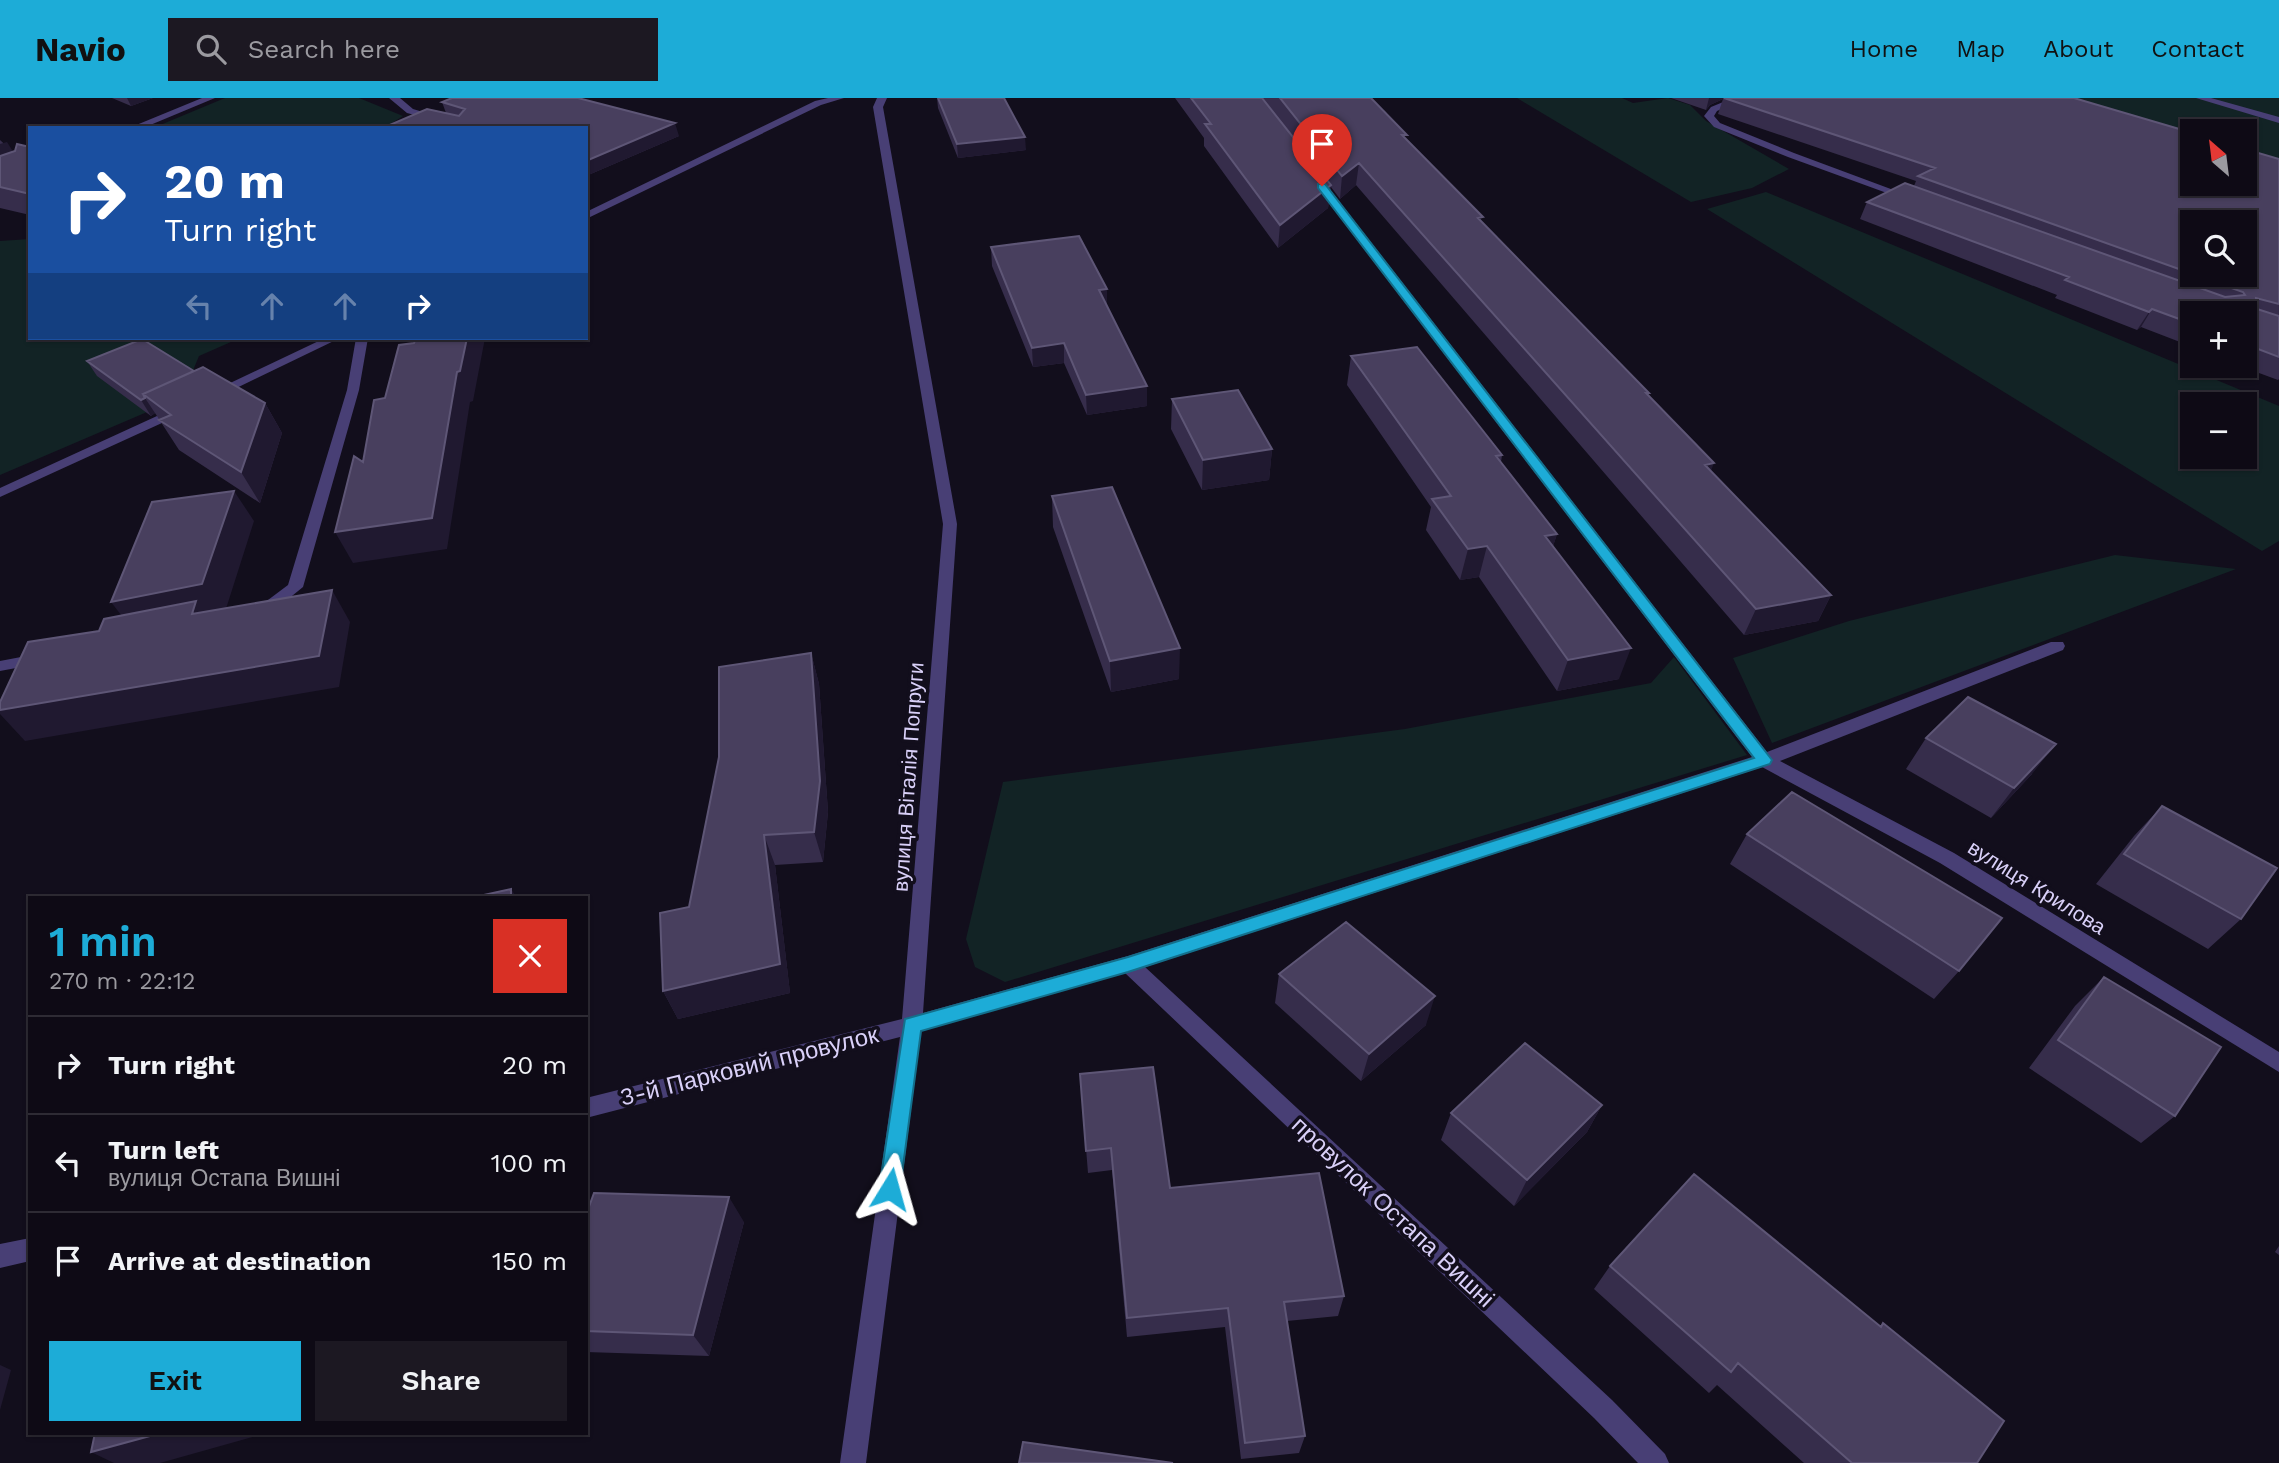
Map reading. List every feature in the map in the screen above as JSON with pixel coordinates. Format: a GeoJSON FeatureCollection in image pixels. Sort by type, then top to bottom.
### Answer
{"type":"FeatureCollection","features":[{"type":"Feature","properties":{"kind":"street"},"geometry":{"type":"LineString","coordinates":[[139,126],[210,98]]}},
{"type":"Feature","properties":{"kind":"street"},"geometry":{"type":"LineString","coordinates":[[394,98],[410,111],[449,121]]}},
{"type":"Feature","properties":{"kind":"street"},"geometry":{"type":"LineString","coordinates":[[588,215],[818,103],[839,98]]}},
{"type":"Feature","properties":{"kind":"street","name":"вулиця Віталія Попруги"},"geometry":{"type":"LineString","coordinates":[[853,1463],[912,1025],[950,524],[878,107],[882,98]]}},
{"type":"Feature","properties":{"kind":"street"},"geometry":{"type":"LineString","coordinates":[[1741,98],[1714,109],[1709,116],[1717,125],[1923,203]]}},
{"type":"Feature","properties":{"kind":"street"},"geometry":{"type":"LineString","coordinates":[[2201,98],[2279,120]]}},
{"type":"Feature","properties":{"kind":"street"},"geometry":{"type":"LineString","coordinates":[[1305,164],[1764,760]]}},
{"type":"Feature","properties":{"kind":"street"},"geometry":{"type":"LineString","coordinates":[[0,493],[330,340]]}},
{"type":"Feature","properties":{"kind":"street"},"geometry":{"type":"LineString","coordinates":[[248,616],[261,613],[295,587],[353,390],[362,340]]}},
{"type":"Feature","properties":{"kind":"street","name":"3-й Парковий провулок"},"geometry":{"type":"LineString","coordinates":[[588,1107],[912,1025],[1128,964],[1764,760],[2057,646]]}},
{"type":"Feature","properties":{"kind":"street"},"geometry":{"type":"LineString","coordinates":[[0,666],[53,656]]}},
{"type":"Feature","properties":{"kind":"street","name":"вулиця Крилова"},"geometry":{"type":"LineString","coordinates":[[1764,760],[1947,858],[2279,1063]]}},
{"type":"Feature","properties":{"kind":"street","name":"провулок Остапа Вишні"},"geometry":{"type":"LineString","coordinates":[[1128,964],[1583,1390],[1656,1463]]}},
{"type":"Feature","properties":{"kind":"street"},"geometry":{"type":"LineString","coordinates":[[0,1256],[28,1249]]}},
{"type":"Feature","properties":{"kind":"shaded area"},"geometry":{"type":"Polygon","coordinates":[[[225,98],[359,98],[403,116],[387,126],[158,126],[225,98]]]}},
{"type":"Feature","properties":{"kind":"shaded area"},"geometry":{"type":"Polygon","coordinates":[[[1517,98],[1622,98],[1633,103],[1668,98],[1690,105],[1706,121],[1789,169],[1752,188],[1691,202],[1517,98]]]}},
{"type":"Feature","properties":{"kind":"shaded area"},"geometry":{"type":"Polygon","coordinates":[[[2043,98],[2279,98],[2279,170],[2258,164],[2258,119],[2180,119],[2180,140],[2043,98]]]}},
{"type":"Feature","properties":{"kind":"shaded area"},"geometry":{"type":"Polygon","coordinates":[[[1766,192],[2180,365],[2180,378],[2212,378],[2245,392],[2180,392],[2180,469],[2257,469],[2257,397],[2279,406],[2279,541],[2262,551],[1707,209],[1766,192]]]}},
{"type":"Feature","properties":{"kind":"shaded area"},"geometry":{"type":"Polygon","coordinates":[[[28,239],[28,340],[235,340],[199,356],[182,397],[0,475],[0,241],[28,239]]]}},
{"type":"Feature","properties":{"kind":"shaded area"},"geometry":{"type":"Polygon","coordinates":[[[2115,555],[2236,569],[1772,743],[1733,658],[1849,621],[2115,555]]]}},
{"type":"Feature","properties":{"kind":"shaded area"},"geometry":{"type":"Polygon","coordinates":[[[1674,657],[1747,755],[1005,982],[975,967],[966,939],[1003,782],[1405,729],[1651,683],[1674,657]]]}},
{"type":"Feature","properties":{"kind":"building"},"geometry":{"type":"Polygon","coordinates":[[[452,98],[578,98],[675,123],[588,160],[588,126],[387,126],[427,109],[459,116],[465,109],[442,102],[452,98]]]}},
{"type":"Feature","properties":{"kind":"building"},"geometry":{"type":"Polygon","coordinates":[[[938,98],[1004,98],[1025,137],[957,144],[938,98]]]}},
{"type":"Feature","properties":{"kind":"building"},"geometry":{"type":"Polygon","coordinates":[[[1191,98],[1262,98],[1331,185],[1280,225],[1205,124],[1211,124],[1191,98]]]}},
{"type":"Feature","properties":{"kind":"building"},"geometry":{"type":"Polygon","coordinates":[[[1280,98],[1371,98],[1407,135],[1402,135],[1483,217],[1478,218],[1714,463],[1705,465],[1831,595],[1756,609],[1359,163],[1342,176],[1280,98]]]}},
{"type":"Feature","properties":{"kind":"building"},"geometry":{"type":"Polygon","coordinates":[[[1724,98],[2074,98],[2180,129],[2180,196],[2258,196],[2258,153],[2279,159],[2279,304],[2256,298],[2256,301],[2180,301],[2180,319],[2152,309],[2149,312],[2065,280],[2069,277],[1867,202],[1905,183],[2180,281],[2180,287],[2197,287],[2225,297],[2245,295],[2229,287],[2257,287],[2257,210],[2180,210],[2180,269],[1918,176],[1935,168],[1724,98]]]}},
{"type":"Feature","properties":{"kind":"building"},"geometry":{"type":"Polygon","coordinates":[[[17,144],[28,147],[28,194],[0,187],[0,156],[15,151],[17,144]]]}},
{"type":"Feature","properties":{"kind":"building"},"geometry":{"type":"Polygon","coordinates":[[[1079,236],[1107,289],[1099,290],[1147,386],[1086,395],[1064,343],[1032,348],[991,247],[1079,236]]]}},
{"type":"Feature","properties":{"kind":"building"},"geometry":{"type":"Polygon","coordinates":[[[2257,309],[2279,316],[2279,357],[2257,349],[2257,309]]]}},
{"type":"Feature","properties":{"kind":"building"},"geometry":{"type":"Polygon","coordinates":[[[144,340],[194,371],[143,394],[145,398],[141,400],[87,361],[144,340]]]}},
{"type":"Feature","properties":{"kind":"building"},"geometry":{"type":"Polygon","coordinates":[[[415,340],[467,340],[460,371],[457,372],[432,518],[335,532],[354,456],[363,462],[374,400],[385,398],[399,345],[414,343],[415,340]]]}},
{"type":"Feature","properties":{"kind":"building"},"geometry":{"type":"Polygon","coordinates":[[[1417,347],[1502,455],[1496,456],[1557,534],[1545,536],[1631,648],[1568,660],[1487,546],[1468,549],[1432,499],[1451,496],[1351,356],[1417,347]]]}},
{"type":"Feature","properties":{"kind":"building"},"geometry":{"type":"Polygon","coordinates":[[[203,367],[265,403],[241,472],[159,420],[171,415],[143,394],[203,367]]]}},
{"type":"Feature","properties":{"kind":"building"},"geometry":{"type":"Polygon","coordinates":[[[1238,390],[1272,449],[1203,460],[1172,399],[1238,390]]]}},
{"type":"Feature","properties":{"kind":"building"},"geometry":{"type":"Polygon","coordinates":[[[1112,487],[1180,648],[1110,661],[1052,496],[1112,487]]]}},
{"type":"Feature","properties":{"kind":"building"},"geometry":{"type":"Polygon","coordinates":[[[234,491],[202,584],[111,602],[152,502],[234,491]]]}},
{"type":"Feature","properties":{"kind":"building"},"geometry":{"type":"Polygon","coordinates":[[[332,590],[319,656],[0,710],[0,702],[28,642],[99,631],[104,619],[196,601],[192,614],[332,590]]]}},
{"type":"Feature","properties":{"kind":"building"},"geometry":{"type":"Polygon","coordinates":[[[811,653],[820,781],[814,832],[764,835],[780,964],[663,991],[660,913],[689,907],[719,757],[719,667],[811,653]]]}},
{"type":"Feature","properties":{"kind":"building"},"geometry":{"type":"Polygon","coordinates":[[[1968,697],[2056,744],[2014,788],[1926,738],[1968,697]]]}},
{"type":"Feature","properties":{"kind":"building"},"geometry":{"type":"Polygon","coordinates":[[[1792,792],[2002,918],[1959,971],[1747,834],[1792,792]]]}},
{"type":"Feature","properties":{"kind":"building"},"geometry":{"type":"Polygon","coordinates":[[[2162,806],[2277,868],[2241,919],[2124,854],[2162,806]]]}},
{"type":"Feature","properties":{"kind":"building"},"geometry":{"type":"Polygon","coordinates":[[[511,889],[511,896],[479,896],[511,889]]]}},
{"type":"Feature","properties":{"kind":"building"},"geometry":{"type":"Polygon","coordinates":[[[1346,922],[1435,996],[1369,1054],[1279,974],[1346,922]]]}},
{"type":"Feature","properties":{"kind":"building"},"geometry":{"type":"Polygon","coordinates":[[[2104,977],[2221,1047],[2175,1116],[2058,1040],[2104,977]]]}},
{"type":"Feature","properties":{"kind":"building"},"geometry":{"type":"Polygon","coordinates":[[[1525,1043],[1602,1105],[1527,1180],[1451,1113],[1525,1043]]]}},
{"type":"Feature","properties":{"kind":"building"},"geometry":{"type":"Polygon","coordinates":[[[1153,1067],[1170,1188],[1319,1173],[1344,1296],[1284,1302],[1305,1436],[1245,1443],[1228,1308],[1127,1318],[1111,1148],[1086,1151],[1080,1074],[1153,1067]]]}},
{"type":"Feature","properties":{"kind":"building"},"geometry":{"type":"Polygon","coordinates":[[[1694,1174],[1881,1327],[1883,1323],[2004,1421],[1977,1463],[1852,1463],[1738,1363],[1731,1372],[1610,1266],[1694,1174]]]}},
{"type":"Feature","properties":{"kind":"building"},"geometry":{"type":"Polygon","coordinates":[[[594,1193],[729,1197],[693,1335],[588,1331],[588,1210],[594,1193]]]}},
{"type":"Feature","properties":{"kind":"building"},"geometry":{"type":"Polygon","coordinates":[[[95,1435],[154,1435],[91,1452],[95,1435]]]}},
{"type":"Feature","properties":{"kind":"building"},"geometry":{"type":"Polygon","coordinates":[[[1023,1442],[1173,1463],[1019,1463],[1023,1442]]]}},
{"type":"Feature","properties":{"kind":"route"},"geometry":{"type":"LineString","coordinates":[[890,1189],[912,1025],[1128,964],[1764,760],[1322,186]]}}]}
